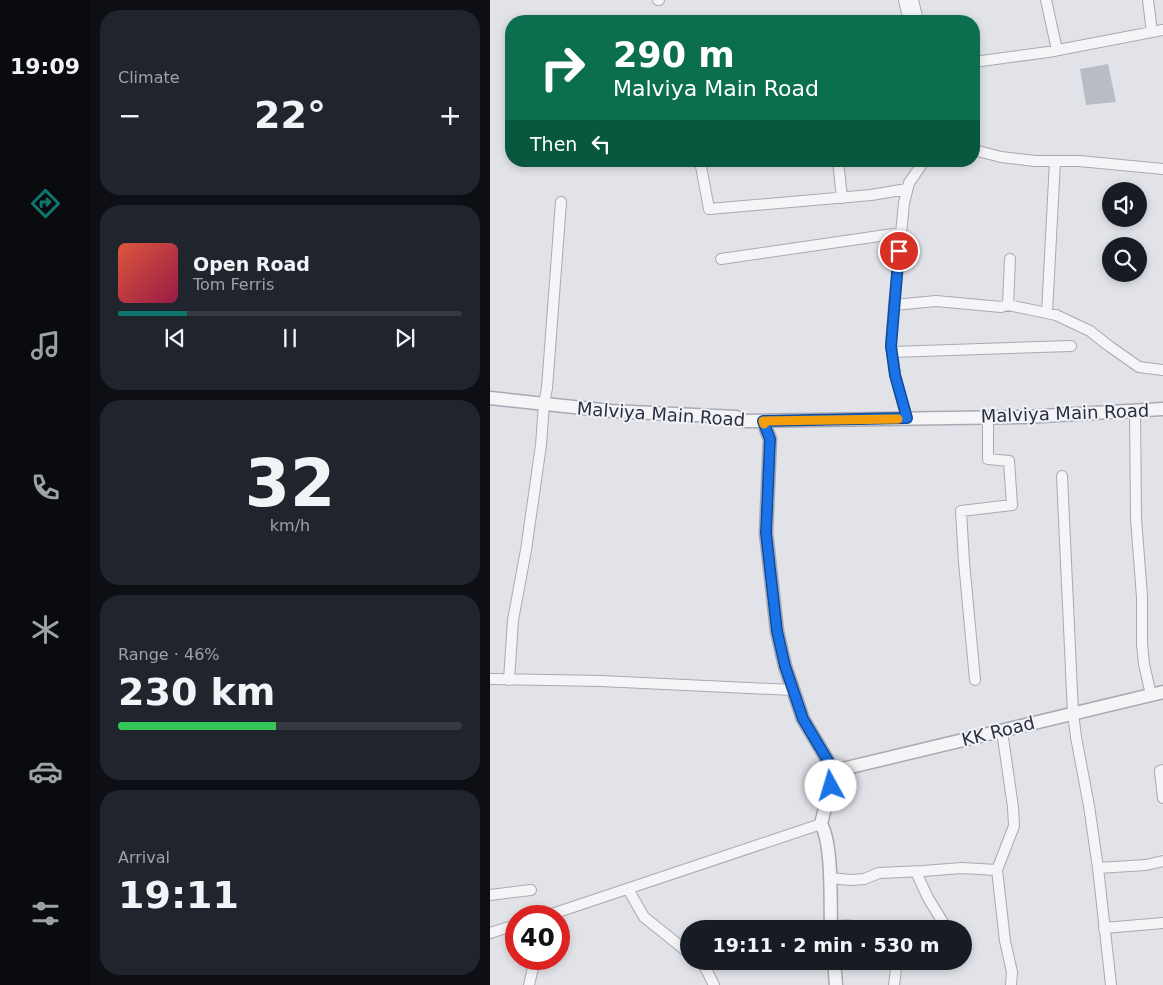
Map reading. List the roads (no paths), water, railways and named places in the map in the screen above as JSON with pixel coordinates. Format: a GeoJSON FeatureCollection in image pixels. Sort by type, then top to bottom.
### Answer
{"type":"FeatureCollection","features":[{"type":"Feature","properties":{"kind":"street"},"geometry":{"type":"LineString","coordinates":[[904,0],[908,15]]}},
{"type":"Feature","properties":{"kind":"street"},"geometry":{"type":"LineString","coordinates":[[913,0],[917,15]]}},
{"type":"Feature","properties":{"kind":"street"},"geometry":{"type":"LineString","coordinates":[[1046,0],[1057,50]]}},
{"type":"Feature","properties":{"kind":"street"},"geometry":{"type":"LineString","coordinates":[[1148,0],[1152,32]]}},
{"type":"Feature","properties":{"kind":"street"},"geometry":{"type":"LineString","coordinates":[[980,61],[1057,50],[1163,30]]}},
{"type":"Feature","properties":{"kind":"street"},"geometry":{"type":"LineString","coordinates":[[980,152],[1034,162],[1079,161],[1163,169]]}},
{"type":"Feature","properties":{"kind":"street"},"geometry":{"type":"LineString","coordinates":[[1047,313],[1055,161]]}},
{"type":"Feature","properties":{"kind":"street"},"geometry":{"type":"LineString","coordinates":[[701,167],[709,209],[892,193],[907,189]]}},
{"type":"Feature","properties":{"kind":"street"},"geometry":{"type":"LineString","coordinates":[[839,167],[842,198]]}},
{"type":"Feature","properties":{"kind":"street"},"geometry":{"type":"LineString","coordinates":[[907,418],[895,375],[892,352],[894,305],[900,233],[907,189],[920,167]]}},
{"type":"Feature","properties":{"kind":"street"},"geometry":{"type":"LineString","coordinates":[[509,680],[514,620],[528,541],[541,445],[561,202]]}},
{"type":"Feature","properties":{"kind":"street"},"geometry":{"type":"LineString","coordinates":[[721,259],[900,233]]}},
{"type":"Feature","properties":{"kind":"street"},"geometry":{"type":"LineString","coordinates":[[1008,305],[1010,259]]}},
{"type":"Feature","properties":{"kind":"street"},"geometry":{"type":"LineString","coordinates":[[894,305],[936,301],[1001,307],[1008,305],[1056,315],[1090,331],[1139,367],[1163,370]]}},
{"type":"Feature","properties":{"kind":"street"},"geometry":{"type":"LineString","coordinates":[[892,352],[1071,346]]}},
{"type":"Feature","properties":{"kind":"street"},"geometry":{"type":"LineString","coordinates":[[490,398],[543,408]]}},
{"type":"Feature","properties":{"kind":"street"},"geometry":{"type":"LineString","coordinates":[[490,405],[543,408]]}},
{"type":"Feature","properties":{"kind":"street","name":"Malviya Main Road"},"geometry":{"type":"LineString","coordinates":[[543,408],[606,418],[678,418],[737,425],[742,421],[988,416],[1024,417],[1163,409]]}},
{"type":"Feature","properties":{"kind":"street"},"geometry":{"type":"LineString","coordinates":[[1135,411],[1136,518],[1142,597],[1142,644],[1144,664],[1157,693]]}},
{"type":"Feature","properties":{"kind":"street"},"geometry":{"type":"LineString","coordinates":[[976,680],[964,562],[961,510],[1012,505],[1009,461],[988,459],[988,416]]}},
{"type":"Feature","properties":{"kind":"street"},"geometry":{"type":"LineString","coordinates":[[763,421],[770,439],[766,533],[777,631],[785,666],[803,719],[834,771],[821,824],[825,831],[830,878],[831,920]]}},
{"type":"Feature","properties":{"kind":"street"},"geometry":{"type":"LineString","coordinates":[[1062,476],[1073,713],[1098,868],[1111,985]]}},
{"type":"Feature","properties":{"kind":"street"},"geometry":{"type":"LineString","coordinates":[[490,679],[601,681],[793,690]]}},
{"type":"Feature","properties":{"kind":"street","name":"KK Road"},"geometry":{"type":"LineString","coordinates":[[834,771],[1157,693]]}},
{"type":"Feature","properties":{"kind":"street"},"geometry":{"type":"LineString","coordinates":[[1002,731],[1014,826],[997,870],[1012,972],[1011,985]]}},
{"type":"Feature","properties":{"kind":"street"},"geometry":{"type":"LineString","coordinates":[[1163,770],[1160,771],[1163,798]]}},
{"type":"Feature","properties":{"kind":"street"},"geometry":{"type":"LineString","coordinates":[[570,908],[821,824]]}},
{"type":"Feature","properties":{"kind":"street"},"geometry":{"type":"LineString","coordinates":[[1098,868],[1146,865],[1163,861]]}},
{"type":"Feature","properties":{"kind":"street"},"geometry":{"type":"LineString","coordinates":[[830,878],[851,880],[864,879],[879,873],[962,868],[997,870]]}},
{"type":"Feature","properties":{"kind":"street"},"geometry":{"type":"LineString","coordinates":[[916,872],[928,898],[941,920]]}},
{"type":"Feature","properties":{"kind":"street"},"geometry":{"type":"LineString","coordinates":[[628,889],[644,917],[680,946]]}},
{"type":"Feature","properties":{"kind":"street"},"geometry":{"type":"LineString","coordinates":[[490,895],[531,890]]}},
{"type":"Feature","properties":{"kind":"street"},"geometry":{"type":"LineString","coordinates":[[1104,928],[1163,923]]}},
{"type":"Feature","properties":{"kind":"street"},"geometry":{"type":"LineString","coordinates":[[490,933],[505,929]]}},
{"type":"Feature","properties":{"kind":"street"},"geometry":{"type":"LineString","coordinates":[[529,985],[532,970]]}},
{"type":"Feature","properties":{"kind":"street"},"geometry":{"type":"LineString","coordinates":[[706,970],[714,985]]}},
{"type":"Feature","properties":{"kind":"street"},"geometry":{"type":"LineString","coordinates":[[835,970],[836,985]]}},
{"type":"Feature","properties":{"kind":"street"},"geometry":{"type":"LineString","coordinates":[[894,985],[896,970]]}}]}
